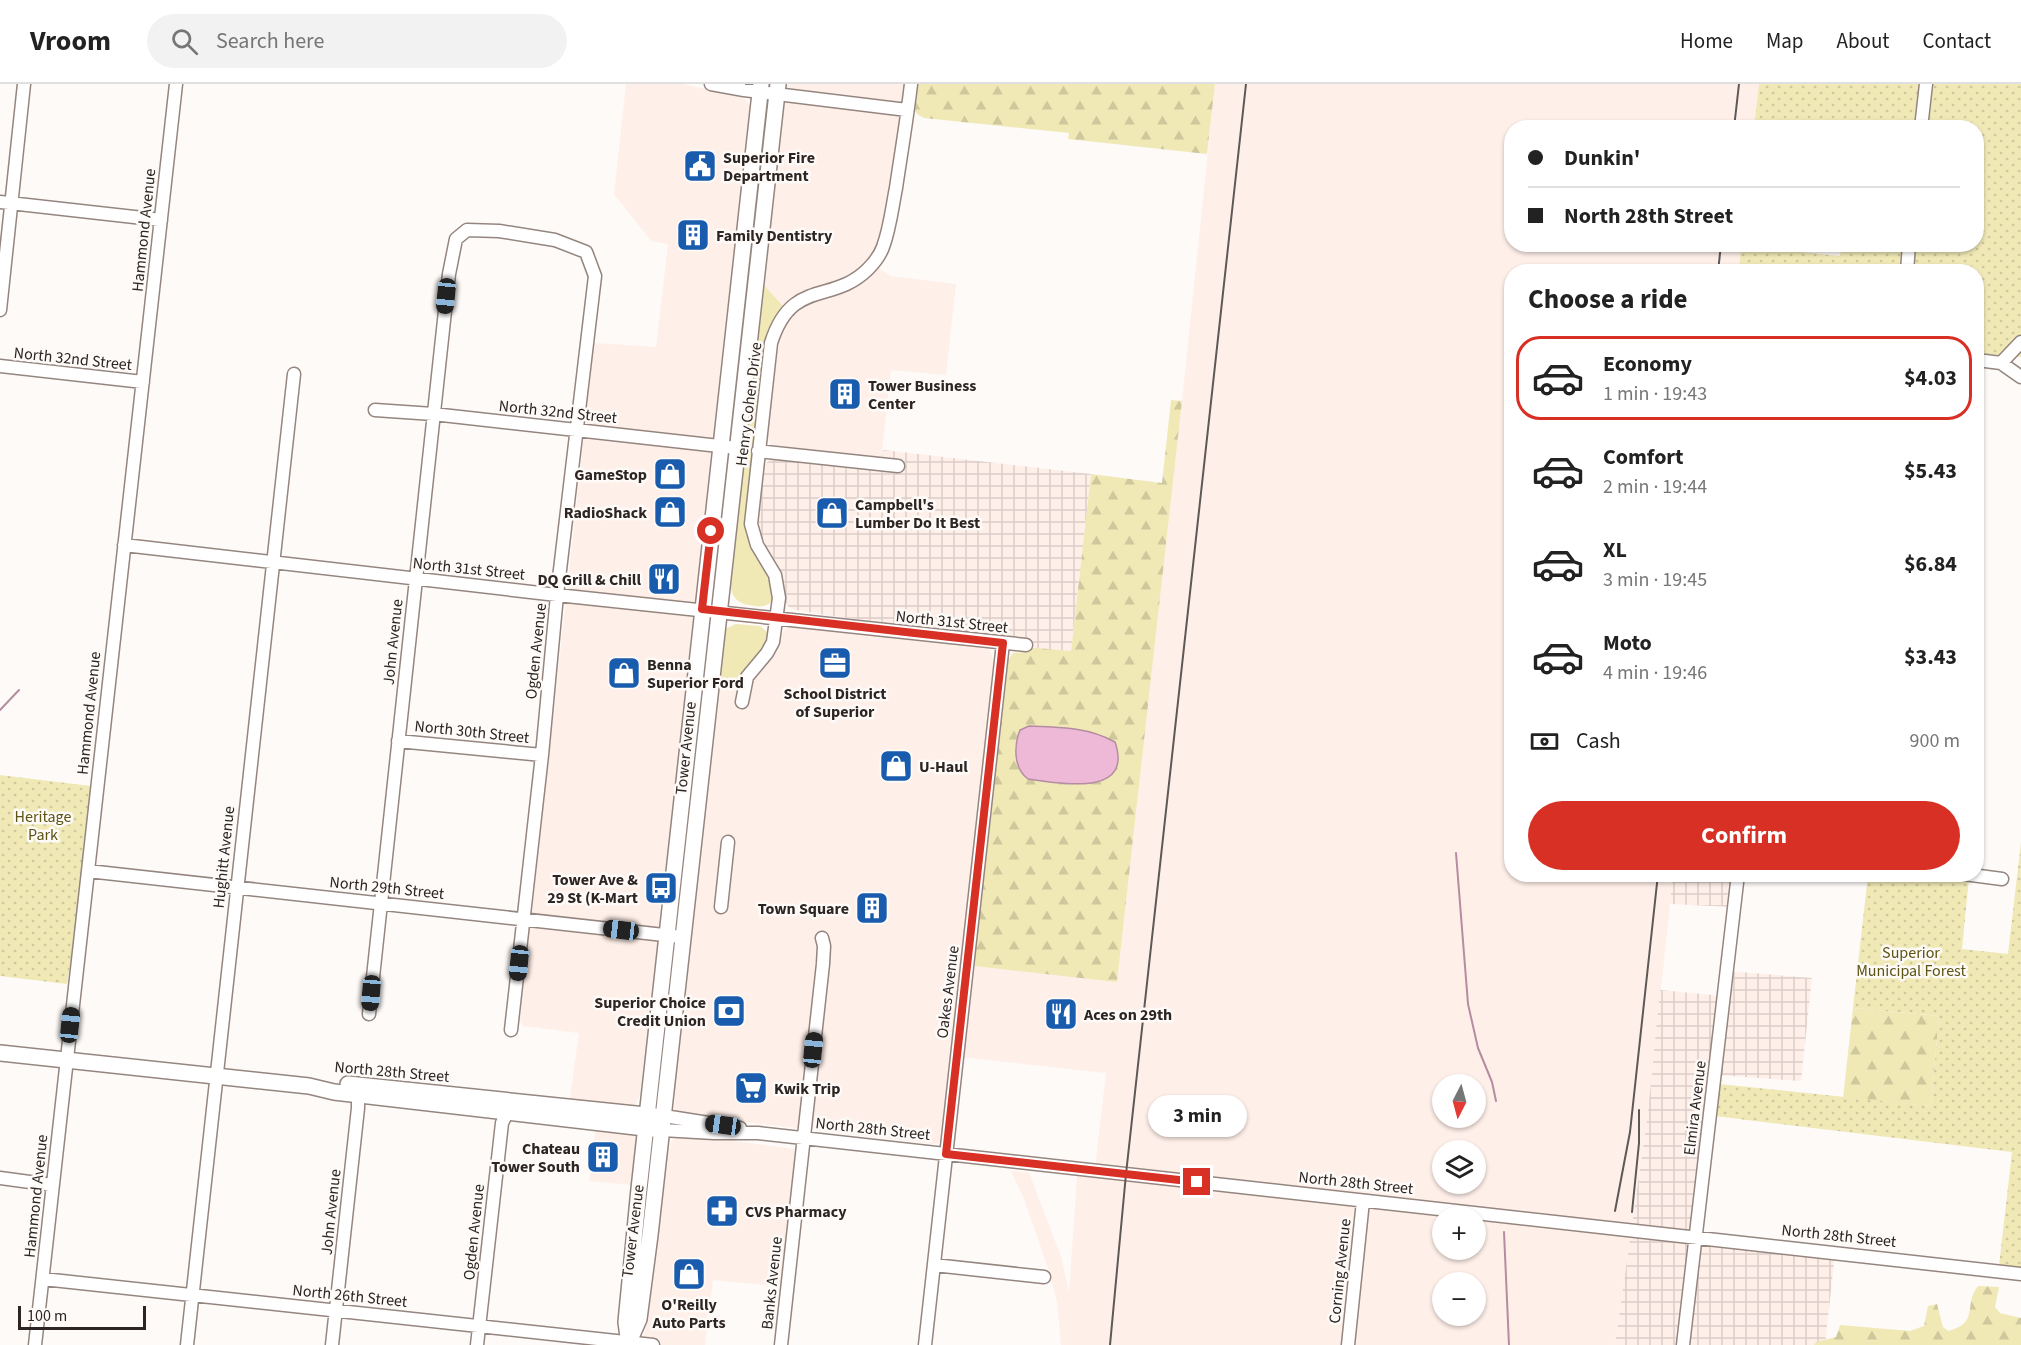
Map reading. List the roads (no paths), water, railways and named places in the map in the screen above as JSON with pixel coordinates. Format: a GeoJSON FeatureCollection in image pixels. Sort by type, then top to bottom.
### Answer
{"type":"FeatureCollection","features":[{"type":"Feature","properties":{"kind":"main road","name":"Tower Avenue"},"geometry":{"type":"LineString","coordinates":[[629,1344],[626,1322],[646,1121],[760,88]]}},
{"type":"Feature","properties":{"kind":"main road","name":"Tower Avenue"},"geometry":{"type":"LineString","coordinates":[[629,1344],[639,1319],[663,1123],[777,89]]}},
{"type":"Feature","properties":{"kind":"main road","name":"North 28th Street"},"geometry":{"type":"LineString","coordinates":[[0,1053],[309,1086],[565,1107],[663,1123]]}},
{"type":"Feature","properties":{"kind":"main road","name":"North 28th Street"},"geometry":{"type":"LineString","coordinates":[[355,1089],[507,1113],[646,1121]]}},
{"type":"Feature","properties":{"kind":"street"},"geometry":{"type":"LineString","coordinates":[[0,310],[5,202],[24,84]]}},
{"type":"Feature","properties":{"kind":"street","name":"Hammond Avenue"},"geometry":{"type":"LineString","coordinates":[[35,1345],[176,84]]}},
{"type":"Feature","properties":{"kind":"street"},"geometry":{"type":"LineString","coordinates":[[711,84],[777,89],[907,110]]}},
{"type":"Feature","properties":{"kind":"street","name":"Henry Cohen Drive"},"geometry":{"type":"LineString","coordinates":[[742,702],[747,677],[773,642],[779,598],[777,579],[757,545],[751,524],[768,361],[775,332],[785,313],[800,300],[806,296],[845,285],[870,268],[880,254],[890,225],[911,84]]}},
{"type":"Feature","properties":{"kind":"street"},"geometry":{"type":"LineString","coordinates":[[1922,120],[1926,84]]}},
{"type":"Feature","properties":{"kind":"street"},"geometry":{"type":"LineString","coordinates":[[5,202],[161,220]]}},
{"type":"Feature","properties":{"kind":"street","name":"John Avenue"},"geometry":{"type":"LineString","coordinates":[[369,1014],[433,414],[449,274],[456,239],[467,230],[478,230],[555,240],[586,252],[595,276]]}},
{"type":"Feature","properties":{"kind":"street","name":"Ogden Avenue"},"geometry":{"type":"LineString","coordinates":[[511,1030],[542,755],[557,595],[595,276]]}},
{"type":"Feature","properties":{"kind":"street"},"geometry":{"type":"LineString","coordinates":[[2001,363],[2021,342]]}},
{"type":"Feature","properties":{"kind":"street"},"geometry":{"type":"LineString","coordinates":[[1984,361],[2001,363],[2021,377]]}},
{"type":"Feature","properties":{"kind":"street","name":"North 32nd Street"},"geometry":{"type":"LineString","coordinates":[[0,366],[143,382]]}},
{"type":"Feature","properties":{"kind":"street","name":"Hughitt Avenue"},"geometry":{"type":"LineString","coordinates":[[187,1345],[294,374]]}},
{"type":"Feature","properties":{"kind":"street","name":"North 32nd Street"},"geometry":{"type":"LineString","coordinates":[[375,410],[433,414],[737,448]]}},
{"type":"Feature","properties":{"kind":"street"},"geometry":{"type":"LineString","coordinates":[[758,451],[898,466]]}},
{"type":"Feature","properties":{"kind":"street","name":"North 31st Street"},"geometry":{"type":"LineString","coordinates":[[124,545],[557,595],[1026,645]]}},
{"type":"Feature","properties":{"kind":"street","name":"Oakes Avenue"},"geometry":{"type":"LineString","coordinates":[[925,1345],[1003,643]]}},
{"type":"Feature","properties":{"kind":"street","name":"North 30th Street"},"geometry":{"type":"LineString","coordinates":[[398,741],[542,755]]}},
{"type":"Feature","properties":{"kind":"street"},"geometry":{"type":"LineString","coordinates":[[721,907],[728,842]]}},
{"type":"Feature","properties":{"kind":"street","name":"North 29th Street"},"geometry":{"type":"LineString","coordinates":[[88,871],[682,937]]}},
{"type":"Feature","properties":{"kind":"street"},"geometry":{"type":"LineString","coordinates":[[1984,877],[2002,879]]}},
{"type":"Feature","properties":{"kind":"street","name":"Elmira Avenue"},"geometry":{"type":"LineString","coordinates":[[1683,1345],[1737,882]]}},
{"type":"Feature","properties":{"kind":"street","name":"Banks Avenue"},"geometry":{"type":"LineString","coordinates":[[781,1345],[823,964],[822,938]]}},
{"type":"Feature","properties":{"kind":"street","name":"John Avenue"},"geometry":{"type":"LineString","coordinates":[[332,1345],[358,1108],[355,1089]]}},
{"type":"Feature","properties":{"kind":"street"},"geometry":{"type":"LineString","coordinates":[[507,1113],[519,1107],[547,1110],[565,1107]]}},
{"type":"Feature","properties":{"kind":"street","name":"Ogden Avenue"},"geometry":{"type":"LineString","coordinates":[[477,1345],[502,1124],[507,1113]]}},
{"type":"Feature","properties":{"kind":"street","name":"North 28th Street"},"geometry":{"type":"LineString","coordinates":[[663,1123],[722,1134],[758,1133],[2021,1274]]}},
{"type":"Feature","properties":{"kind":"street"},"geometry":{"type":"LineString","coordinates":[[0,1178],[52,1185]]}},
{"type":"Feature","properties":{"kind":"street","name":"Corning Avenue"},"geometry":{"type":"LineString","coordinates":[[1348,1345],[1363,1201]]}},
{"type":"Feature","properties":{"kind":"street"},"geometry":{"type":"LineString","coordinates":[[934,1265],[1044,1277]]}},
{"type":"Feature","properties":{"kind":"street","name":"North 26th Street"},"geometry":{"type":"LineString","coordinates":[[43,1279],[653,1345]]}},
{"type":"Feature","properties":{"kind":"waterway"},"geometry":{"type":"LineString","coordinates":[[0,710],[19,690]]}},
{"type":"Feature","properties":{"kind":"waterway"},"geometry":{"type":"LineString","coordinates":[[1456,853],[1468,1004],[1478,1048],[1492,1082],[1496,1101]]}},
{"type":"Feature","properties":{"kind":"waterway"},"geometry":{"type":"LineString","coordinates":[[1504,1232],[1509,1345]]}},
{"type":"Feature","properties":{"kind":"railway"},"geometry":{"type":"LineString","coordinates":[[1110,1345],[1126,1174],[1246,84]]}},
{"type":"Feature","properties":{"kind":"railway"},"geometry":{"type":"LineString","coordinates":[[1735,120],[1739,84]]}},
{"type":"Feature","properties":{"kind":"railway"},"geometry":{"type":"LineString","coordinates":[[1719,264],[1720,252]]}},
{"type":"Feature","properties":{"kind":"railway"},"geometry":{"type":"LineString","coordinates":[[1615,1211],[1630,1132],[1657,882]]}},
{"type":"Feature","properties":{"kind":"railway"},"geometry":{"type":"LineString","coordinates":[[1632,1212],[1639,1143],[1639,1110]]}},
{"type":"Feature","properties":{"kind":"place","name":"Superior Fire Department"},"geometry":{"type":"Point","coordinates":[700,166]}},
{"type":"Feature","properties":{"kind":"place","name":"Family Dentistry"},"geometry":{"type":"Point","coordinates":[693,235]}},
{"type":"Feature","properties":{"kind":"place","name":"Tower Business Center"},"geometry":{"type":"Point","coordinates":[845,394]}},
{"type":"Feature","properties":{"kind":"place","name":"GameStop"},"geometry":{"type":"Point","coordinates":[670,474]}},
{"type":"Feature","properties":{"kind":"place","name":"RadioShack"},"geometry":{"type":"Point","coordinates":[670,512]}},
{"type":"Feature","properties":{"kind":"place","name":"Campbell's Lumber Do It Best"},"geometry":{"type":"Point","coordinates":[832,513]}},
{"type":"Feature","properties":{"kind":"place","name":"DQ Grill & Chill"},"geometry":{"type":"Point","coordinates":[664,579]}},
{"type":"Feature","properties":{"kind":"place","name":"School District of Superior"},"geometry":{"type":"Point","coordinates":[835,663]}},
{"type":"Feature","properties":{"kind":"place","name":"Benna Superior Ford"},"geometry":{"type":"Point","coordinates":[624,673]}},
{"type":"Feature","properties":{"kind":"place","name":"U-Haul"},"geometry":{"type":"Point","coordinates":[896,766]}},
{"type":"Feature","properties":{"kind":"place","name":"Tower Ave & 29 St (K-Mart"},"geometry":{"type":"Point","coordinates":[661,888]}},
{"type":"Feature","properties":{"kind":"place","name":"Town Square"},"geometry":{"type":"Point","coordinates":[872,908]}},
{"type":"Feature","properties":{"kind":"place","name":"Superior Choice Credit Union"},"geometry":{"type":"Point","coordinates":[729,1011]}},
{"type":"Feature","properties":{"kind":"place","name":"Aces on 29th"},"geometry":{"type":"Point","coordinates":[1061,1014]}},
{"type":"Feature","properties":{"kind":"place","name":"Kwik Trip"},"geometry":{"type":"Point","coordinates":[751,1088]}},
{"type":"Feature","properties":{"kind":"place","name":"Chateau Tower South"},"geometry":{"type":"Point","coordinates":[603,1157]}},
{"type":"Feature","properties":{"kind":"place","name":"CVS Pharmacy"},"geometry":{"type":"Point","coordinates":[722,1211]}},
{"type":"Feature","properties":{"kind":"place","name":"O'Reilly Auto Parts"},"geometry":{"type":"Point","coordinates":[689,1274]}},
{"type":"Feature","properties":{"kind":"park label","name":"Heritage Park"},"geometry":{"type":"Point","coordinates":[43,825]}},
{"type":"Feature","properties":{"kind":"park label","name":"Superior Municipal Forest"},"geometry":{"type":"Point","coordinates":[1911,961]}}]}
